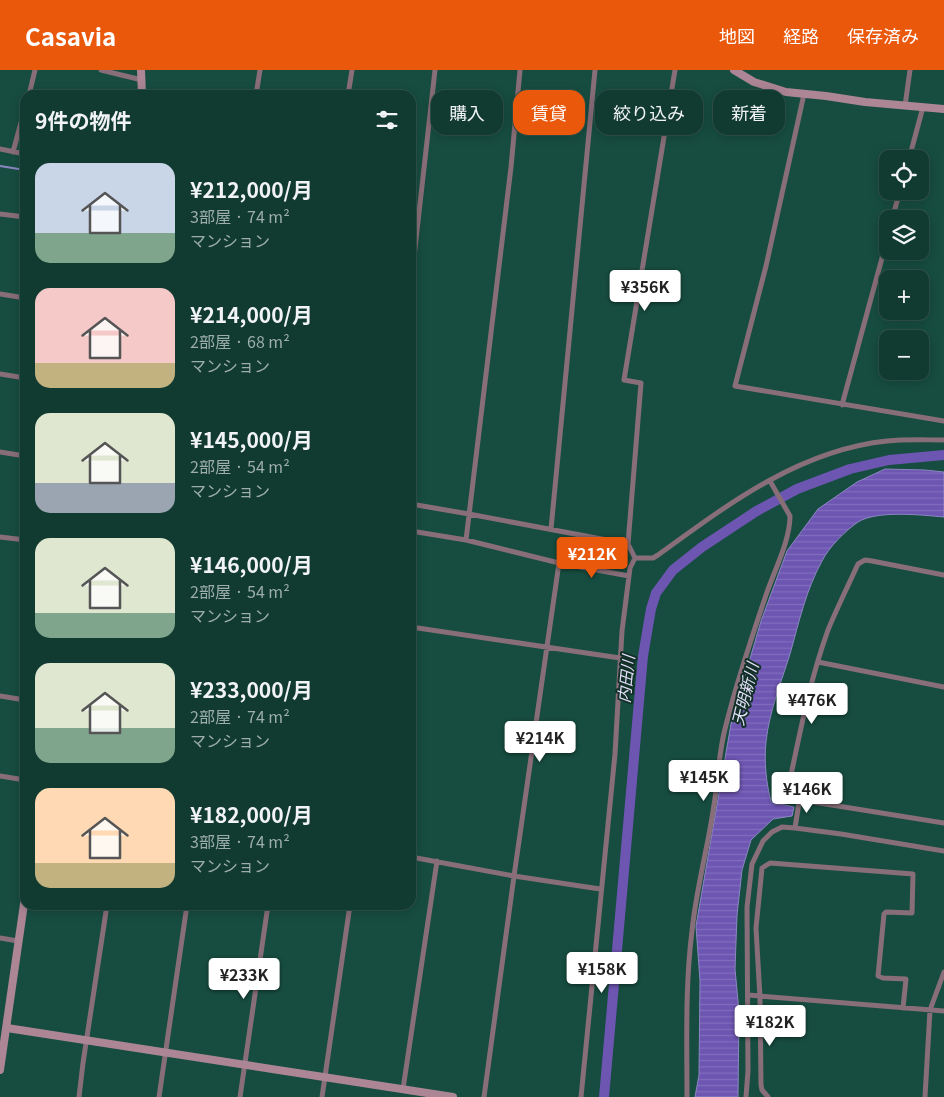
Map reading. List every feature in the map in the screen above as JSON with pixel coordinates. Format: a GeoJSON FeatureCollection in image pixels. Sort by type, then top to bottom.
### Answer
{"type":"FeatureCollection","features":[{"type":"Feature","properties":{"kind":"street"},"geometry":{"type":"LineString","coordinates":[[30,90],[35,70]]}},
{"type":"Feature","properties":{"kind":"street"},"geometry":{"type":"LineString","coordinates":[[100,70],[142,80]]}},
{"type":"Feature","properties":{"kind":"street"},"geometry":{"type":"LineString","coordinates":[[141,70],[142,90]]}},
{"type":"Feature","properties":{"kind":"street"},"geometry":{"type":"LineString","coordinates":[[257,90],[260,70]]}},
{"type":"Feature","properties":{"kind":"street"},"geometry":{"type":"LineString","coordinates":[[349,90],[352,70]]}},
{"type":"Feature","properties":{"kind":"street"},"geometry":{"type":"LineString","coordinates":[[416,239],[435,70]]}},
{"type":"Feature","properties":{"kind":"street"},"geometry":{"type":"LineString","coordinates":[[466,540],[510,177],[520,70]]}},
{"type":"Feature","properties":{"kind":"street"},"geometry":{"type":"LineString","coordinates":[[552,529],[595,70]]}},
{"type":"Feature","properties":{"kind":"street"},"geometry":{"type":"LineString","coordinates":[[635,558],[628,544],[640,383],[624,380],[675,70]]}},
{"type":"Feature","properties":{"kind":"street"},"geometry":{"type":"LineString","coordinates":[[734,70],[754,82],[771,89],[865,102],[944,109]]}},
{"type":"Feature","properties":{"kind":"street"},"geometry":{"type":"LineString","coordinates":[[905,106],[910,70]]}},
{"type":"Feature","properties":{"kind":"street"},"geometry":{"type":"LineString","coordinates":[[804,94],[766,266],[748,342],[735,386],[944,421]]}},
{"type":"Feature","properties":{"kind":"street"},"geometry":{"type":"LineString","coordinates":[[910,150],[922,107]]}},
{"type":"Feature","properties":{"kind":"street"},"geometry":{"type":"LineString","coordinates":[[13,152],[20,126]]}},
{"type":"Feature","properties":{"kind":"street"},"geometry":{"type":"LineString","coordinates":[[0,149],[20,153]]}},
{"type":"Feature","properties":{"kind":"street"},"geometry":{"type":"LineString","coordinates":[[0,214],[20,216]]}},
{"type":"Feature","properties":{"kind":"street"},"geometry":{"type":"LineString","coordinates":[[842,405],[881,260]]}},
{"type":"Feature","properties":{"kind":"street"},"geometry":{"type":"LineString","coordinates":[[0,294],[20,297]]}},
{"type":"Feature","properties":{"kind":"street"},"geometry":{"type":"LineString","coordinates":[[0,374],[20,377]]}},
{"type":"Feature","properties":{"kind":"street"},"geometry":{"type":"LineString","coordinates":[[635,558],[653,558],[735,500],[806,462],[856,447],[887,441],[944,440]]}},
{"type":"Feature","properties":{"kind":"street"},"geometry":{"type":"LineString","coordinates":[[0,452],[20,455]]}},
{"type":"Feature","properties":{"kind":"street"},"geometry":{"type":"LineString","coordinates":[[687,1097],[691,932],[697,888],[713,811],[724,732],[735,689],[760,611],[788,533],[790,516],[770,480]]}},
{"type":"Feature","properties":{"kind":"street"},"geometry":{"type":"LineString","coordinates":[[416,505],[628,544]]}},
{"type":"Feature","properties":{"kind":"street"},"geometry":{"type":"LineString","coordinates":[[416,532],[466,540],[559,563],[629,576]]}},
{"type":"Feature","properties":{"kind":"street"},"geometry":{"type":"LineString","coordinates":[[0,537],[20,539]]}},
{"type":"Feature","properties":{"kind":"street"},"geometry":{"type":"LineString","coordinates":[[581,1097],[586,1060],[600,889],[614,763],[622,631],[630,568],[635,558]]}},
{"type":"Feature","properties":{"kind":"street"},"geometry":{"type":"LineString","coordinates":[[944,575],[872,561],[865,560],[861,562],[836,612],[818,662],[791,775],[793,781],[813,802],[944,823]]}},
{"type":"Feature","properties":{"kind":"street"},"geometry":{"type":"LineString","coordinates":[[484,1097],[559,563]]}},
{"type":"Feature","properties":{"kind":"street"},"geometry":{"type":"LineString","coordinates":[[416,628],[620,658]]}},
{"type":"Feature","properties":{"kind":"street"},"geometry":{"type":"LineString","coordinates":[[818,662],[944,688]]}},
{"type":"Feature","properties":{"kind":"street"},"geometry":{"type":"LineString","coordinates":[[0,696],[20,699]]}},
{"type":"Feature","properties":{"kind":"street"},"geometry":{"type":"LineString","coordinates":[[0,776],[20,779]]}},
{"type":"Feature","properties":{"kind":"street"},"geometry":{"type":"LineString","coordinates":[[796,828],[801,790]]}},
{"type":"Feature","properties":{"kind":"street"},"geometry":{"type":"LineString","coordinates":[[746,1097],[748,1071],[747,907],[752,864],[762,841],[772,832],[782,827],[841,834],[944,851]]}},
{"type":"Feature","properties":{"kind":"street"},"geometry":{"type":"LineString","coordinates":[[416,858],[514,876],[600,889]]}},
{"type":"Feature","properties":{"kind":"street"},"geometry":{"type":"LineString","coordinates":[[403,1089],[437,861]]}},
{"type":"Feature","properties":{"kind":"street"},"geometry":{"type":"LineString","coordinates":[[768,1097],[760,1085],[760,998],[756,928],[762,868],[764,865],[770,863],[911,874],[914,876],[912,913],[886,912],[884,914],[878,976],[906,980],[903,1008]]}},
{"type":"Feature","properties":{"kind":"street"},"geometry":{"type":"LineString","coordinates":[[0,1070],[6,1028],[4,1016],[23,910]]}},
{"type":"Feature","properties":{"kind":"street"},"geometry":{"type":"LineString","coordinates":[[79,1097],[106,910]]}},
{"type":"Feature","properties":{"kind":"street"},"geometry":{"type":"LineString","coordinates":[[159,1097],[186,910]]}},
{"type":"Feature","properties":{"kind":"street"},"geometry":{"type":"LineString","coordinates":[[240,1097],[267,910]]}},
{"type":"Feature","properties":{"kind":"street"},"geometry":{"type":"LineString","coordinates":[[322,1097],[349,910]]}},
{"type":"Feature","properties":{"kind":"street"},"geometry":{"type":"LineString","coordinates":[[0,938],[18,941]]}},
{"type":"Feature","properties":{"kind":"street"},"geometry":{"type":"LineString","coordinates":[[925,1097],[930,1010],[944,972]]}},
{"type":"Feature","properties":{"kind":"street"},"geometry":{"type":"LineString","coordinates":[[748,995],[760,998],[944,1011]]}},
{"type":"Feature","properties":{"kind":"street"},"geometry":{"type":"LineString","coordinates":[[6,1028],[453,1097]]}},
{"type":"Feature","properties":{"kind":"water","name":"天明新川"},"geometry":{"type":"Polygon","coordinates":[[[885,469],[944,472],[944,517],[888,515],[866,518],[858,522],[833,545],[816,572],[803,606],[773,709],[766,742],[766,772],[771,802],[794,807],[792,816],[773,819],[751,840],[742,870],[737,915],[735,969],[739,1012],[738,1097],[695,1097],[699,1075],[700,981],[696,926],[731,724],[761,621],[787,551],[818,509],[857,482],[885,469]]]}},
{"type":"Feature","properties":{"kind":"waterway"},"geometry":{"type":"LineString","coordinates":[[0,166],[20,169]]}},
{"type":"Feature","properties":{"kind":"waterway","name":"内田川"},"geometry":{"type":"LineString","coordinates":[[604,1097],[643,656],[651,609],[656,593],[673,570],[702,547],[755,512],[797,489],[850,469],[889,460],[944,455]]}}]}
